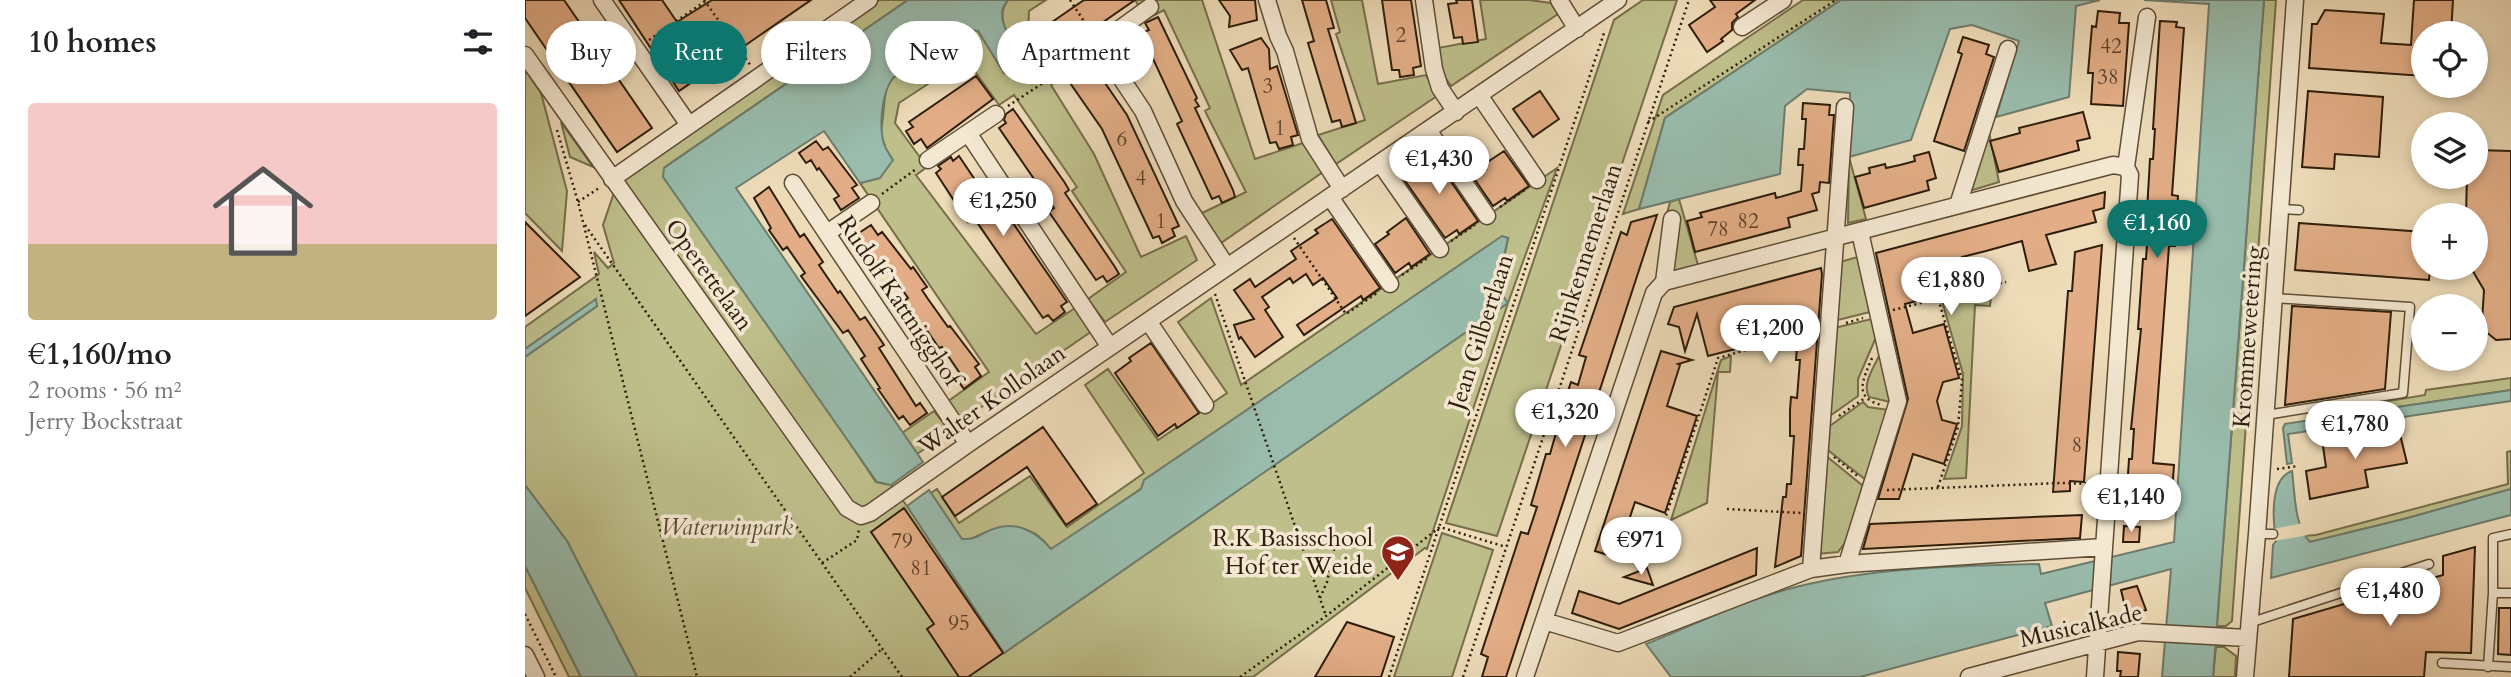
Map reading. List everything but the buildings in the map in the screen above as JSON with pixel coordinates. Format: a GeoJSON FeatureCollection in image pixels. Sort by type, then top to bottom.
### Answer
{"type":"FeatureCollection","features":[{"type":"Feature","properties":{"kind":"street"},"geometry":{"type":"LineString","coordinates":[[602,0],[617,21]]}},
{"type":"Feature","properties":{"kind":"street"},"geometry":{"type":"LineString","coordinates":[[612,179],[869,0]]}},
{"type":"Feature","properties":{"kind":"street"},"geometry":{"type":"LineString","coordinates":[[1267,0],[1285,51],[1310,139],[1336,193],[1389,284]]}},
{"type":"Feature","properties":{"kind":"street"},"geometry":{"type":"LineString","coordinates":[[1424,0],[1434,69],[1440,88],[1455,111]]}},
{"type":"Feature","properties":{"kind":"street"},"geometry":{"type":"LineString","coordinates":[[1559,0],[1577,29]]}},
{"type":"Feature","properties":{"kind":"street"},"geometry":{"type":"LineString","coordinates":[[1742,27],[1783,0]]}},
{"type":"Feature","properties":{"kind":"street","name":"Krommewetering"},"geometry":{"type":"LineString","coordinates":[[2245,677],[2248,631],[2265,534],[2266,415],[2295,0]]}},
{"type":"Feature","properties":{"kind":"street","name":"Walter Kollolaan"},"geometry":{"type":"LineString","coordinates":[[861,516],[870,513],[1616,1]]}},
{"type":"Feature","properties":{"kind":"street"},"geometry":{"type":"LineString","coordinates":[[1131,21],[1150,7]]}},
{"type":"Feature","properties":{"kind":"street"},"geometry":{"type":"LineString","coordinates":[[2095,677],[2130,175],[2126,167],[2147,17]]}},
{"type":"Feature","properties":{"kind":"street"},"geometry":{"type":"LineString","coordinates":[[636,48],[688,125]]}},
{"type":"Feature","properties":{"kind":"street"},"geometry":{"type":"LineString","coordinates":[[1958,205],[2008,49]]}},
{"type":"Feature","properties":{"kind":"street","name":"Operettelaan"},"geometry":{"type":"LineString","coordinates":[[525,55],[847,508],[861,516]]}},
{"type":"Feature","properties":{"kind":"street"},"geometry":{"type":"LineString","coordinates":[[1125,84],[1143,111],[1184,201],[1227,267]]}},
{"type":"Feature","properties":{"kind":"street"},"geometry":{"type":"LineString","coordinates":[[1479,95],[1537,180]]}},
{"type":"Feature","properties":{"kind":"street"},"geometry":{"type":"LineString","coordinates":[[1811,569],[1845,107]]}},
{"type":"Feature","properties":{"kind":"street"},"geometry":{"type":"LineString","coordinates":[[929,160],[996,114]]}},
{"type":"Feature","properties":{"kind":"street"},"geometry":{"type":"LineString","coordinates":[[1428,130],[1487,216]]}},
{"type":"Feature","properties":{"kind":"street"},"geometry":{"type":"LineString","coordinates":[[968,133],[1110,346]]}},
{"type":"Feature","properties":{"kind":"street"},"geometry":{"type":"LineString","coordinates":[[1381,163],[1440,249]]}},
{"type":"Feature","properties":{"kind":"street"},"geometry":{"type":"LineString","coordinates":[[1525,677],[1654,293],[1664,282],[2113,165],[2126,167]]}},
{"type":"Feature","properties":{"kind":"street","name":"Rudolf Kattnigghof"},"geometry":{"type":"LineString","coordinates":[[793,183],[968,444]]}},
{"type":"Feature","properties":{"kind":"street"},"geometry":{"type":"LineString","coordinates":[[827,233],[871,203]]}},
{"type":"Feature","properties":{"kind":"street"},"geometry":{"type":"LineString","coordinates":[[1664,282],[1672,219]]}},
{"type":"Feature","properties":{"kind":"street"},"geometry":{"type":"LineString","coordinates":[[1847,564],[1896,408],[1896,390],[1860,232]]}},
{"type":"Feature","properties":{"kind":"street"},"geometry":{"type":"LineString","coordinates":[[1148,321],[1205,405]]}},
{"type":"Feature","properties":{"kind":"street"},"geometry":{"type":"LineString","coordinates":[[1544,621],[1618,643],[1811,569],[1847,564],[2103,552]]}},
{"type":"Feature","properties":{"kind":"street","name":"Musicalkade"},"geometry":{"type":"LineString","coordinates":[[1969,677],[2137,632],[2225,637],[2248,631]]}},
{"type":"Feature","properties":{"kind":"street"},"geometry":{"type":"LineString","coordinates":[[525,655],[536,677]]}},
{"type":"Feature","properties":{"kind":"lane"},"geometry":{"type":"LineString","coordinates":[[2280,209],[2299,210]]}},
{"type":"Feature","properties":{"kind":"lane"},"geometry":{"type":"LineString","coordinates":[[2266,415],[2403,393],[2410,307],[2273,298]]}},
{"type":"Feature","properties":{"kind":"lane"},"geometry":{"type":"LineString","coordinates":[[2488,667],[2493,593],[2493,538],[2511,534]]}},
{"type":"Feature","properties":{"kind":"lane"},"geometry":{"type":"LineString","coordinates":[[2248,631],[2429,564]]}},
{"type":"Feature","properties":{"kind":"lane"},"geometry":{"type":"LineString","coordinates":[[2493,593],[2511,593]]}},
{"type":"Feature","properties":{"kind":"lane"},"geometry":{"type":"LineString","coordinates":[[2442,663],[2511,667]]}},
{"type":"Feature","properties":{"kind":"path"},"geometry":{"type":"LineString","coordinates":[[1070,0],[1084,21]]}},
{"type":"Feature","properties":{"kind":"path","name":"Rijnkennemerlaan"},"geometry":{"type":"LineString","coordinates":[[1462,677],[1689,0]]}},
{"type":"Feature","properties":{"kind":"path"},"geometry":{"type":"LineString","coordinates":[[1648,122],[1836,0]]}},
{"type":"Feature","properties":{"kind":"path"},"geometry":{"type":"LineString","coordinates":[[636,48],[705,1],[758,76]]}},
{"type":"Feature","properties":{"kind":"path","name":"Jean Gilbertlaan"},"geometry":{"type":"LineString","coordinates":[[1389,677],[1605,29]]}},
{"type":"Feature","properties":{"kind":"path"},"geometry":{"type":"LineString","coordinates":[[996,114],[1042,84]]}},
{"type":"Feature","properties":{"kind":"path"},"geometry":{"type":"LineString","coordinates":[[556,127],[597,275],[697,677]]}},
{"type":"Feature","properties":{"kind":"path"},"geometry":{"type":"LineString","coordinates":[[871,203],[890,186],[929,160]]}},
{"type":"Feature","properties":{"kind":"path"},"geometry":{"type":"LineString","coordinates":[[578,202],[612,179]]}},
{"type":"Feature","properties":{"kind":"path"},"geometry":{"type":"LineString","coordinates":[[1286,227],[1346,314],[1537,180]]}},
{"type":"Feature","properties":{"kind":"path"},"geometry":{"type":"LineString","coordinates":[[583,222],[902,677]]}},
{"type":"Feature","properties":{"kind":"path"},"geometry":{"type":"LineString","coordinates":[[1210,279],[1326,616]]}},
{"type":"Feature","properties":{"kind":"path"},"geometry":{"type":"LineString","coordinates":[[1670,541],[1663,525],[1718,358],[2005,282]]}},
{"type":"Feature","properties":{"kind":"path"},"geometry":{"type":"LineString","coordinates":[[1938,298],[1962,380],[1958,427],[1938,488]]}},
{"type":"Feature","properties":{"kind":"path"},"geometry":{"type":"LineString","coordinates":[[1883,333],[1862,385],[1868,401],[1896,408]]}},
{"type":"Feature","properties":{"kind":"path"},"geometry":{"type":"LineString","coordinates":[[1822,428],[1865,398]]}},
{"type":"Feature","properties":{"kind":"path"},"geometry":{"type":"LineString","coordinates":[[1820,447],[1872,486],[1887,490],[2061,483],[2108,485]]}},
{"type":"Feature","properties":{"kind":"path"},"geometry":{"type":"LineString","coordinates":[[2287,468],[2296,466]]}},
{"type":"Feature","properties":{"kind":"path"},"geometry":{"type":"LineString","coordinates":[[1727,509],[1815,513]]}},
{"type":"Feature","properties":{"kind":"path"},"geometry":{"type":"LineString","coordinates":[[822,564],[857,540],[861,516]]}},
{"type":"Feature","properties":{"kind":"path"},"geometry":{"type":"LineString","coordinates":[[1240,677],[1326,616],[1440,527],[1506,547]]}},
{"type":"Feature","properties":{"kind":"path"},"geometry":{"type":"LineString","coordinates":[[1320,598],[1328,582],[1336,541],[1347,533]]}},
{"type":"Feature","properties":{"kind":"path"},"geometry":{"type":"LineString","coordinates":[[525,614],[556,677]]}},
{"type":"Feature","properties":{"kind":"path"},"geometry":{"type":"LineString","coordinates":[[850,677],[882,649]]}},
{"type":"Feature","properties":{"kind":"green space","name":"Waterwinpark"},"geometry":{"type":"Polygon","coordinates":[[[879,0],[908,0],[871,25],[871,21],[848,21],[879,0]]]}},
{"type":"Feature","properties":{"kind":"green space"},"geometry":{"type":"Polygon","coordinates":[[[1008,0],[1046,0],[1029,11],[1029,21],[1003,21],[1004,6],[1008,0]]]}},
{"type":"Feature","properties":{"kind":"green space"},"geometry":{"type":"Polygon","coordinates":[[[1135,0],[1202,0],[1255,159],[1303,143],[1323,172],[1221,243],[1200,214],[1246,192],[1205,111],[1210,108],[1164,10],[1147,19],[1135,0]]]}},
{"type":"Feature","properties":{"kind":"green space"},"geometry":{"type":"Polygon","coordinates":[[[1331,0],[1362,0],[1378,84],[1426,75],[1437,96],[1336,164],[1318,135],[1365,120],[1336,34],[1340,32],[1331,0]]]}},
{"type":"Feature","properties":{"kind":"green space"},"geometry":{"type":"Polygon","coordinates":[[[1480,0],[1551,3],[1558,14],[1451,86],[1442,73],[1438,48],[1486,39],[1480,0]]]}},
{"type":"Feature","properties":{"kind":"green space"},"geometry":{"type":"Polygon","coordinates":[[[1643,0],[1677,0],[1497,536],[1446,523],[1614,20],[1643,0]]]}},
{"type":"Feature","properties":{"kind":"green space"},"geometry":{"type":"Polygon","coordinates":[[[1803,0],[1841,0],[1665,118],[1639,209],[1623,214],[1663,95],[1803,0]]]}},
{"type":"Feature","properties":{"kind":"green space"},"geometry":{"type":"Polygon","coordinates":[[[2264,0],[2276,0],[2232,621],[2226,626],[2217,626],[2264,0]]]}},
{"type":"Feature","properties":{"kind":"green space"},"geometry":{"type":"Polygon","coordinates":[[[983,38],[997,61],[997,84],[1052,84],[1094,154],[1141,257],[1186,236],[1197,260],[1105,322],[1088,299],[1126,272],[1072,191],[1077,187],[1014,95],[999,105],[983,83],[983,38]]]}},
{"type":"Feature","properties":{"kind":"green space"},"geometry":{"type":"Polygon","coordinates":[[[525,69],[541,93],[567,191],[562,251],[525,213],[525,69]]]}},
{"type":"Feature","properties":{"kind":"green space","name":"Waterwinpark"},"geometry":{"type":"Polygon","coordinates":[[[761,81],[761,84],[786,84],[665,167],[876,482],[891,485],[907,506],[1004,653],[1507,303],[1497,288],[1508,239],[1051,550],[1031,531],[1015,528],[962,539],[931,493],[937,489],[959,523],[1030,476],[1067,527],[1144,473],[1085,385],[1108,369],[1158,440],[1227,393],[1178,322],[1211,298],[1241,385],[1557,168],[1508,303],[1427,549],[1253,677],[637,677],[567,541],[525,485],[525,357],[597,306],[595,300],[525,349],[525,327],[599,274],[594,252],[608,268],[614,263],[603,225],[619,178],[761,81]]]}},
{"type":"Feature","properties":{"kind":"green space"},"geometry":{"type":"Polygon","coordinates":[[[889,84],[928,84],[899,103],[895,123],[927,167],[916,175],[1036,334],[1075,308],[1092,331],[961,421],[947,402],[989,372],[860,183],[880,178],[885,146],[881,134],[886,88],[889,84]]]}},
{"type":"Feature","properties":{"kind":"green space"},"geometry":{"type":"Polygon","coordinates":[[[561,122],[593,167],[570,157],[561,122]]]}},
{"type":"Feature","properties":{"kind":"green space"},"geometry":{"type":"Polygon","coordinates":[[[1988,127],[1999,182],[1973,190],[1968,187],[1988,127]]]}},
{"type":"Feature","properties":{"kind":"green space"},"geometry":{"type":"Polygon","coordinates":[[[1849,157],[1866,219],[1848,223],[1849,157]]]}},
{"type":"Feature","properties":{"kind":"green space"},"geometry":{"type":"Polygon","coordinates":[[[1679,199],[1698,265],[1670,272],[1673,236],[1662,232],[1670,202],[1679,199]]]}},
{"type":"Feature","properties":{"kind":"green space"},"geometry":{"type":"Polygon","coordinates":[[[1861,256],[1874,311],[1834,321],[1840,262],[1861,256]]]}},
{"type":"Feature","properties":{"kind":"green space"},"geometry":{"type":"Polygon","coordinates":[[[1992,288],[1990,306],[1975,305],[1966,478],[1944,479],[1962,426],[1963,374],[1942,301],[1992,288]]]}},
{"type":"Feature","properties":{"kind":"green space"},"geometry":{"type":"Polygon","coordinates":[[[1876,318],[1877,335],[1858,379],[1858,396],[1827,418],[1834,328],[1876,318]]]}},
{"type":"Feature","properties":{"kind":"green space"},"geometry":{"type":"Polygon","coordinates":[[[1882,350],[1892,394],[1890,402],[1869,397],[1867,392],[1868,380],[1882,350]]]}},
{"type":"Feature","properties":{"kind":"green space"},"geometry":{"type":"Polygon","coordinates":[[[1731,356],[1730,372],[1718,372],[1707,503],[1671,520],[1721,360],[1731,356]]]}},
{"type":"Feature","properties":{"kind":"green space"},"geometry":{"type":"Polygon","coordinates":[[[2511,378],[2511,390],[2385,409],[2383,402],[2425,395],[2426,390],[2511,378]]]}},
{"type":"Feature","properties":{"kind":"green space"},"geometry":{"type":"Polygon","coordinates":[[[1863,402],[1868,407],[1889,410],[1866,480],[1824,447],[1827,428],[1863,402]]]}},
{"type":"Feature","properties":{"kind":"green space"},"geometry":{"type":"Polygon","coordinates":[[[934,411],[950,432],[917,454],[902,433],[934,411]]]}},
{"type":"Feature","properties":{"kind":"green space"},"geometry":{"type":"Polygon","coordinates":[[[2511,451],[2511,489],[2310,542],[2303,536],[2316,535],[2508,484],[2507,452],[2511,451]]]}},
{"type":"Feature","properties":{"kind":"green space"},"geometry":{"type":"Polygon","coordinates":[[[1825,455],[1863,486],[1853,532],[1838,552],[1817,554],[1825,455]]]}},
{"type":"Feature","properties":{"kind":"green space"},"geometry":{"type":"Polygon","coordinates":[[[1442,533],[1493,550],[1452,677],[1394,677],[1442,533]]]}},
{"type":"Feature","properties":{"kind":"green space"},"geometry":{"type":"Polygon","coordinates":[[[525,566],[581,677],[569,677],[525,588],[525,566]]]}},
{"type":"Feature","properties":{"kind":"green space"},"geometry":{"type":"Polygon","coordinates":[[[2216,647],[2224,647],[2236,656],[2235,677],[2213,677],[2216,647]]]}},
{"type":"Feature","properties":{"kind":"shaded area"},"geometry":{"type":"Polygon","coordinates":[[[908,0],[1008,0],[1003,9],[1003,21],[997,21],[997,62],[983,39],[983,21],[885,21],[885,84],[890,84],[883,104],[881,127],[884,145],[893,160],[880,178],[860,183],[824,131],[736,188],[923,462],[891,485],[877,482],[663,177],[664,168],[786,84],[871,84],[871,25],[908,0]]]}},
{"type":"Feature","properties":{"kind":"shaded area"},"geometry":{"type":"Polygon","coordinates":[[[1841,0],[2100,0],[2076,6],[2069,97],[1996,117],[2019,41],[1972,25],[1950,29],[1911,140],[1849,157],[1850,93],[1807,89],[1785,106],[1780,174],[1639,209],[1665,118],[1841,0]]]}},
{"type":"Feature","properties":{"kind":"shaded area"},"geometry":{"type":"Polygon","coordinates":[[[2144,0],[2264,0],[2213,677],[2162,677],[2171,569],[2045,603],[2052,626],[1860,677],[1671,677],[1646,644],[1777,592],[1826,580],[1886,571],[2039,564],[2041,574],[2174,542],[2209,4],[2144,0]]]}},
{"type":"Feature","properties":{"kind":"shaded area"},"geometry":{"type":"Polygon","coordinates":[[[1502,236],[1508,238],[1497,288],[1508,303],[1004,653],[907,506],[929,490],[962,539],[971,539],[993,529],[1010,526],[1033,533],[1051,549],[1141,489],[1144,480],[1502,236]]]}},
{"type":"Feature","properties":{"kind":"shaded area"},"geometry":{"type":"Polygon","coordinates":[[[596,299],[597,306],[525,357],[525,349],[596,299]]]}},
{"type":"Feature","properties":{"kind":"shaded area"},"geometry":{"type":"Polygon","coordinates":[[[2511,390],[2511,401],[2288,434],[2292,463],[2287,464],[2283,428],[2285,424],[2511,390]]]}},
{"type":"Feature","properties":{"kind":"shaded area"},"geometry":{"type":"Polygon","coordinates":[[[2292,471],[2298,518],[2310,542],[2511,489],[2511,515],[2271,578],[2273,545],[2276,541],[2276,491],[2279,482],[2292,471]]]}},
{"type":"Feature","properties":{"kind":"shaded area"},"geometry":{"type":"Polygon","coordinates":[[[525,485],[567,541],[637,677],[581,677],[525,566],[525,485]]]}},
{"type":"Feature","properties":{"kind":"pier"},"geometry":{"type":"Polygon","coordinates":[[[2303,523],[2308,535],[2274,541],[2273,529],[2303,523]]]}},
{"type":"Feature","properties":{"kind":"place","name":"R.K Basisschool Hof ter Weide"},"geometry":{"type":"Point","coordinates":[1398,582]}}]}
